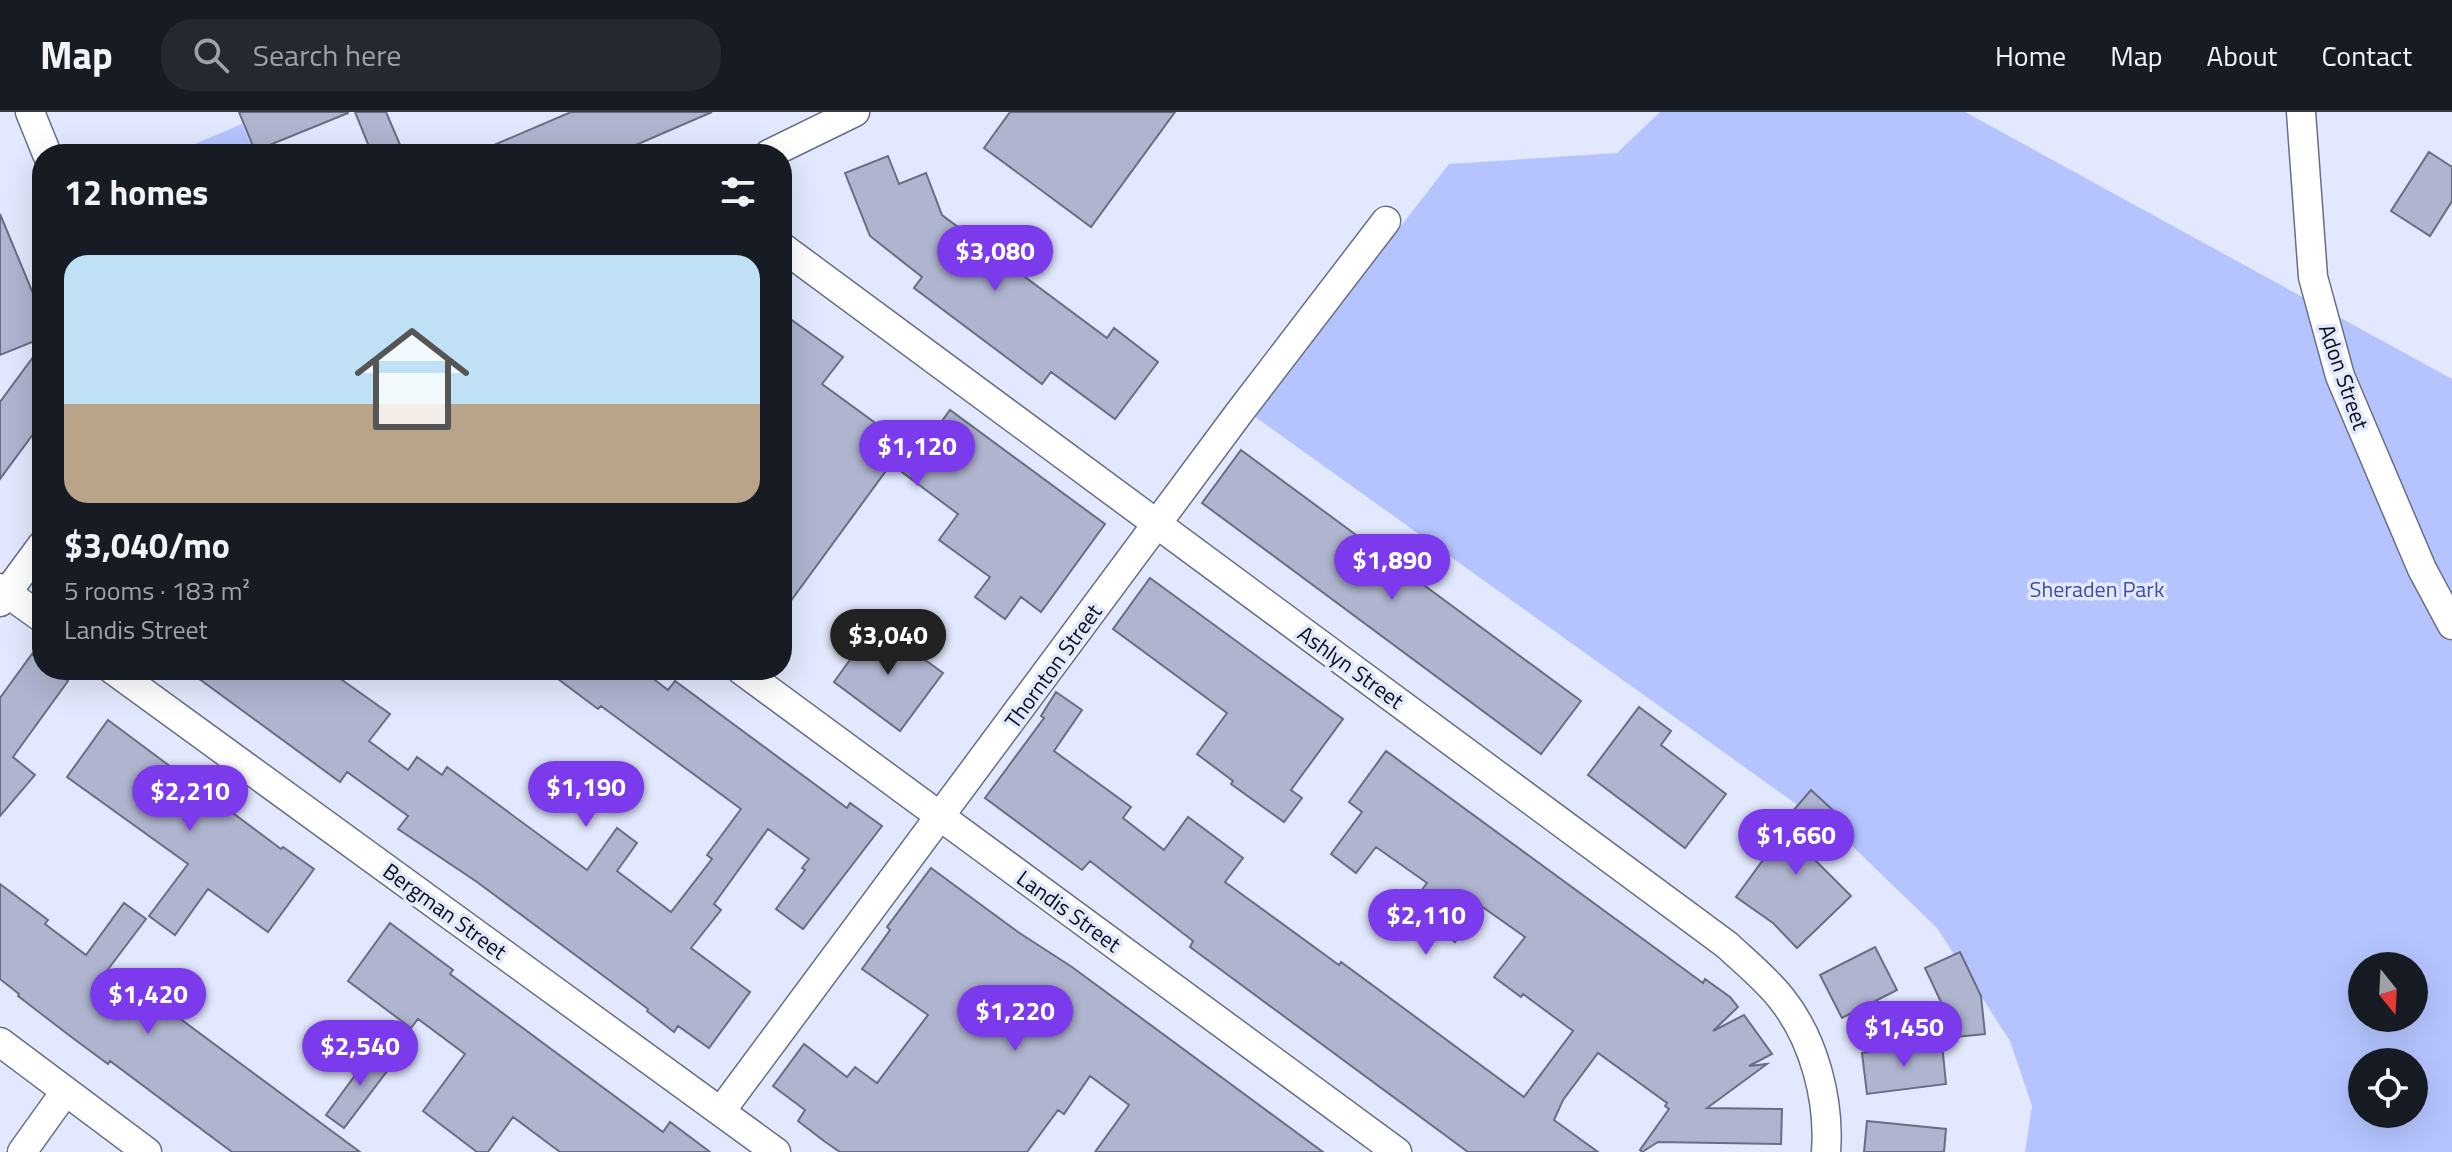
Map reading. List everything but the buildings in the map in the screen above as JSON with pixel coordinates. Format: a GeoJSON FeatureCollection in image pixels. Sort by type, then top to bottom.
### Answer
{"type":"FeatureCollection","features":[{"type":"Feature","properties":{"kind":"street"},"geometry":{"type":"LineString","coordinates":[[30,112],[43,144]]}},
{"type":"Feature","properties":{"kind":"street"},"geometry":{"type":"LineString","coordinates":[[789,144],[855,112]]}},
{"type":"Feature","properties":{"kind":"street","name":"Adon Street"},"geometry":{"type":"LineString","coordinates":[[2301,112],[2313,277],[2340,376],[2422,569],[2452,625]]}},
{"type":"Feature","properties":{"kind":"street","name":"Thornton Street"},"geometry":{"type":"LineString","coordinates":[[721,1111],[1386,221]]}},
{"type":"Feature","properties":{"kind":"street","name":"Ashlyn Street"},"geometry":{"type":"LineString","coordinates":[[792,254],[1727,945],[1783,1000],[1812,1054],[1819,1072],[1826,1119],[1826,1152]]}},
{"type":"Feature","properties":{"kind":"street"},"geometry":{"type":"LineString","coordinates":[[32,557],[2,594],[32,612]]}},
{"type":"Feature","properties":{"kind":"street","name":"Bergman Street"},"geometry":{"type":"LineString","coordinates":[[127,680],[776,1152]]}},
{"type":"Feature","properties":{"kind":"street","name":"Landis Street"},"geometry":{"type":"LineString","coordinates":[[755,680],[1397,1152]]}},
{"type":"Feature","properties":{"kind":"street"},"geometry":{"type":"LineString","coordinates":[[0,1042],[147,1152]]}},
{"type":"Feature","properties":{"kind":"street"},"geometry":{"type":"LineString","coordinates":[[22,1152],[65,1092]]}},
{"type":"Feature","properties":{"kind":"green space","name":"Sheraden Park"},"geometry":{"type":"Polygon","coordinates":[[[1660,112],[1965,112],[2452,379],[2452,1152],[2025,1152],[2032,1106],[2010,1041],[1937,928],[1845,839],[1254,416],[1449,164],[1617,153],[1660,112]]]}},
{"type":"Feature","properties":{"kind":"green space"},"geometry":{"type":"Polygon","coordinates":[[[242,124],[251,144],[195,144],[242,124]]]}}]}
